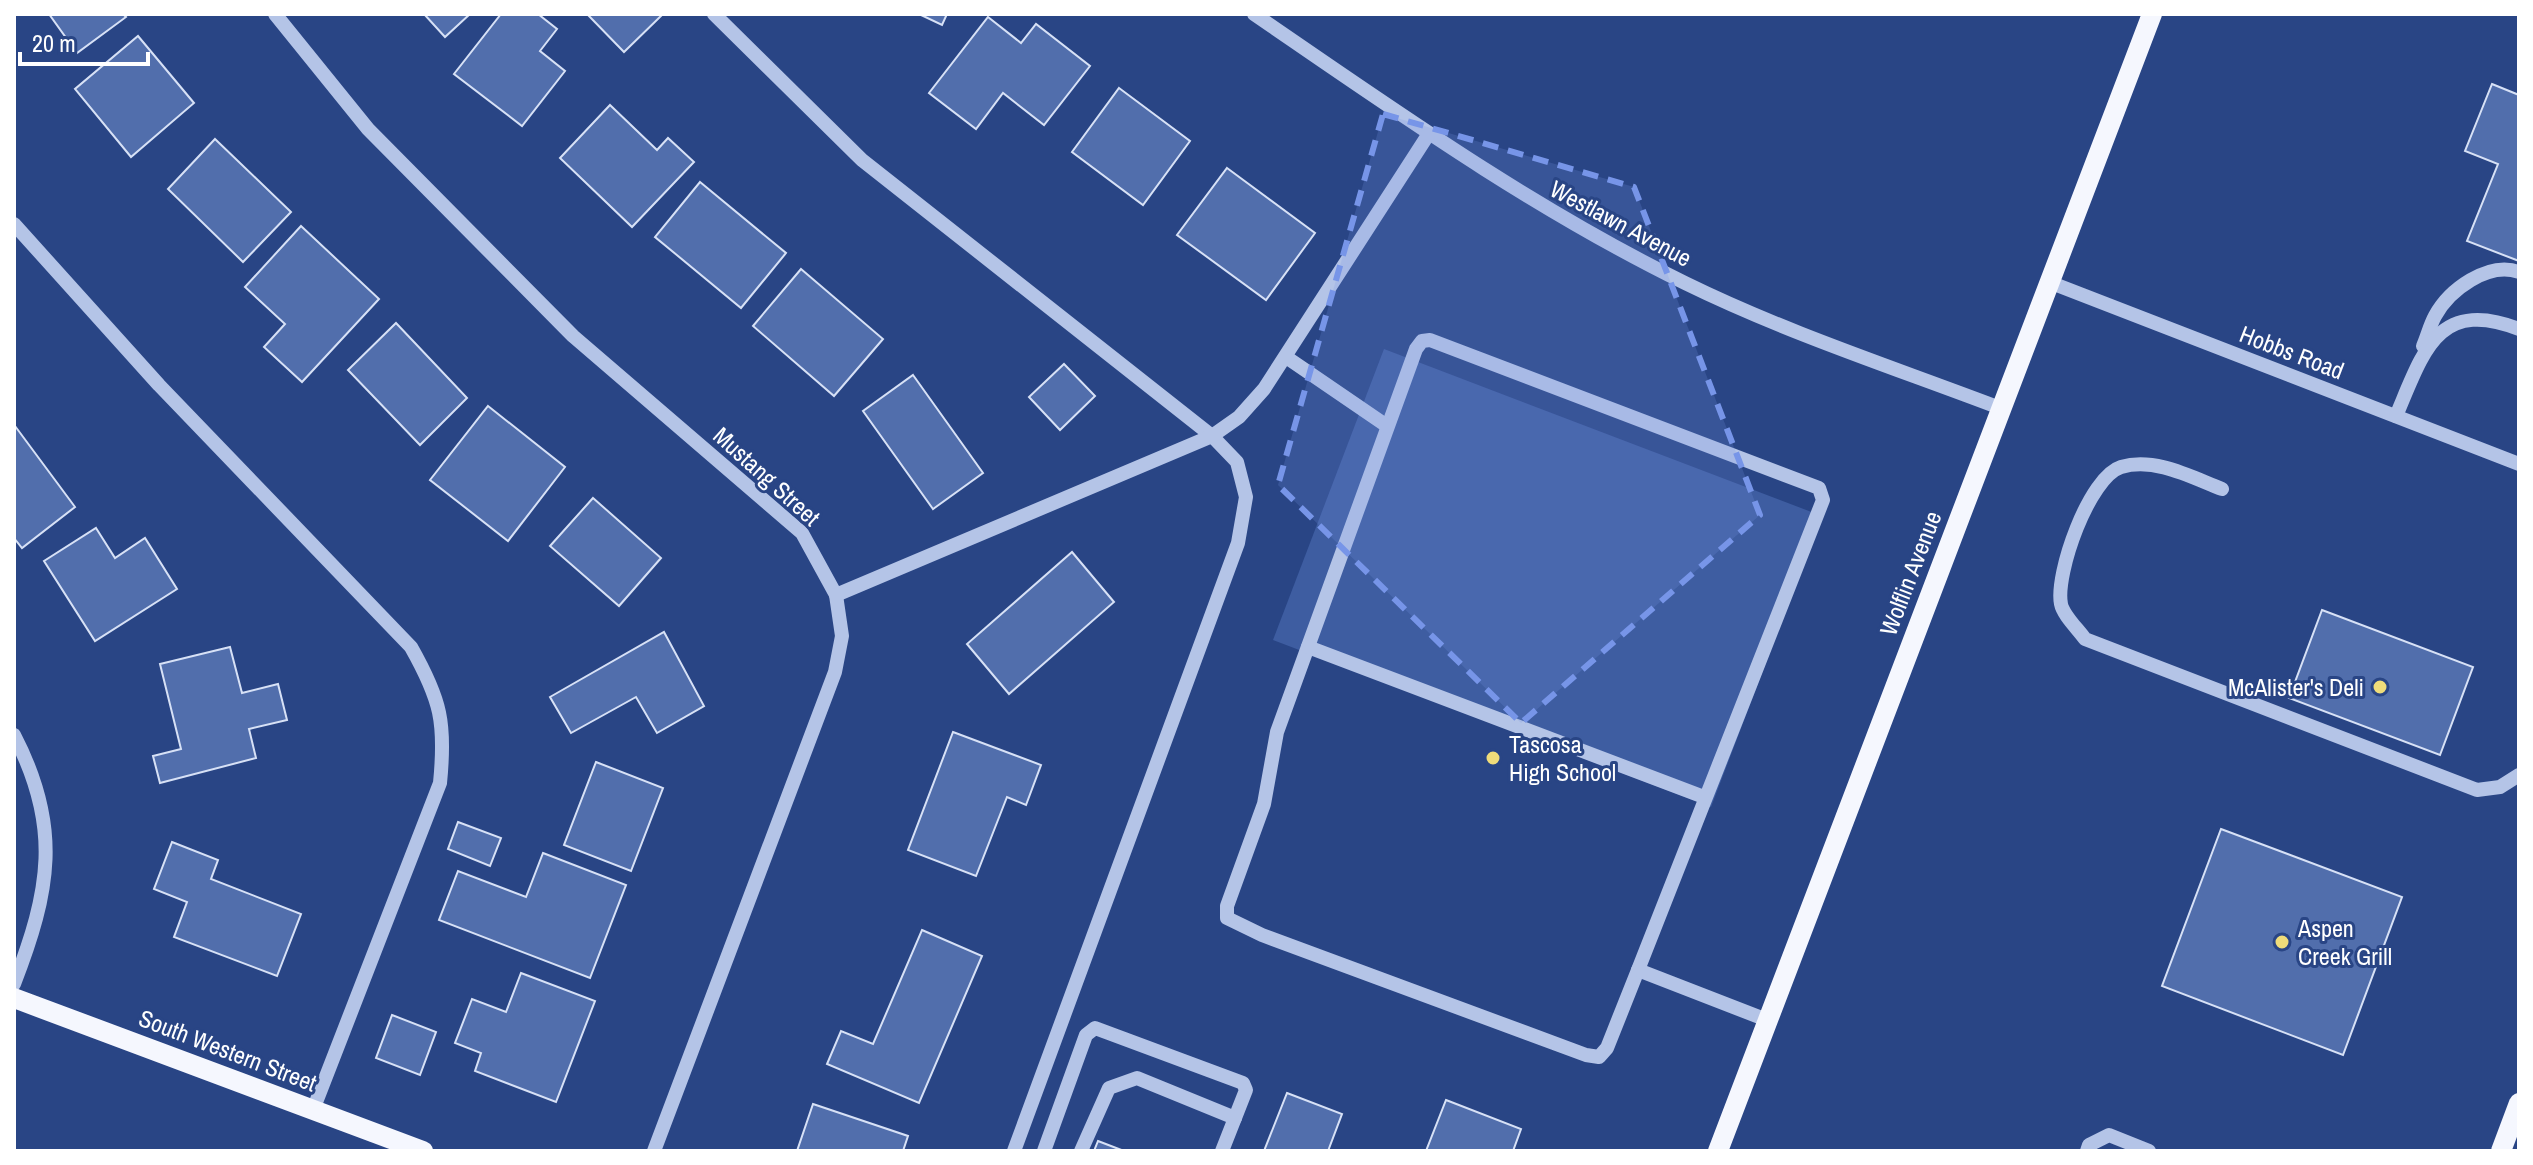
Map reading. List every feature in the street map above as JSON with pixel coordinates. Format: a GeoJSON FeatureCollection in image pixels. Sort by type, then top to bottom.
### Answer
{"type":"FeatureCollection","features":[{"type":"Feature","properties":{"kind":"main road","name":"Wolflin Avenue"},"geometry":{"type":"LineString","coordinates":[[1718,1151],[2152,14]]}},
{"type":"Feature","properties":{"kind":"main road","name":"South Western Street"},"geometry":{"type":"LineString","coordinates":[[14,998],[423,1151]]}},
{"type":"Feature","properties":{"kind":"main road"},"geometry":{"type":"LineString","coordinates":[[2501,1151],[2519,1103]]}},
{"type":"Feature","properties":{"kind":"street","name":"Mustang Street"},"geometry":{"type":"LineString","coordinates":[[275,14],[368,129],[573,336],[802,533],[836,595],[842,636],[835,672],[654,1151]]}},
{"type":"Feature","properties":{"kind":"street"},"geometry":{"type":"LineString","coordinates":[[714,14],[862,160],[1212,436],[1237,462],[1246,497],[1238,543],[1014,1151]]}},
{"type":"Feature","properties":{"kind":"street","name":"Westlawn Avenue"},"geometry":{"type":"LineString","coordinates":[[1254,14],[1428,135],[1515,190],[1685,283],[1841,349],[2000,408]]}},
{"type":"Feature","properties":{"kind":"street"},"geometry":{"type":"LineString","coordinates":[[836,595],[1212,436],[1239,417],[1286,357],[1428,135]]}},
{"type":"Feature","properties":{"kind":"street"},"geometry":{"type":"LineString","coordinates":[[14,224],[159,385],[411,647],[432,684],[445,733],[440,783],[313,1110]]}},
{"type":"Feature","properties":{"kind":"street"},"geometry":{"type":"LineString","coordinates":[[2396,416],[2435,316],[2452,293],[2490,270],[2519,272]]}},
{"type":"Feature","properties":{"kind":"street","name":"Hobbs Road"},"geometry":{"type":"LineString","coordinates":[[2049,282],[2519,464]]}},
{"type":"Feature","properties":{"kind":"street"},"geometry":{"type":"LineString","coordinates":[[2419,358],[2440,334],[2465,318],[2491,318],[2519,329]]}},
{"type":"Feature","properties":{"kind":"street"},"geometry":{"type":"LineString","coordinates":[[1430,340],[1819,488],[1823,500],[1607,1048],[1599,1057],[1586,1055],[1235,924],[1227,918],[1227,906],[1264,804],[1272,749],[1387,426],[1416,349],[1422,341],[1430,340]]}},
{"type":"Feature","properties":{"kind":"street"},"geometry":{"type":"LineString","coordinates":[[1286,357],[1387,426]]}},
{"type":"Feature","properties":{"kind":"street"},"geometry":{"type":"LineString","coordinates":[[2222,489],[2157,465],[2119,468],[2092,493],[2060,575],[2061,606],[2085,639],[2477,790],[2500,787],[2519,775]]}},
{"type":"Feature","properties":{"kind":"street"},"geometry":{"type":"LineString","coordinates":[[1308,647],[1704,797]]}},
{"type":"Feature","properties":{"kind":"street"},"geometry":{"type":"LineString","coordinates":[[14,735],[34,774],[47,833],[41,904],[14,984]]}},
{"type":"Feature","properties":{"kind":"street"},"geometry":{"type":"LineString","coordinates":[[1638,970],[1767,1020]]}},
{"type":"Feature","properties":{"kind":"street"},"geometry":{"type":"LineString","coordinates":[[1044,1151],[1086,1035],[1095,1028],[1243,1083],[1246,1090],[1222,1151]]}},
{"type":"Feature","properties":{"kind":"street"},"geometry":{"type":"LineString","coordinates":[[1081,1151],[1109,1088],[1137,1078],[1235,1118]]}},
{"type":"Feature","properties":{"kind":"street"},"geometry":{"type":"LineString","coordinates":[[2087,1151],[2089,1145],[2109,1135],[2149,1151]]}},
{"type":"Feature","properties":{"kind":"highlighted area"},"geometry":{"type":"Polygon","coordinates":[[[1383,114],[1634,187],[1760,515],[1521,723],[1278,485],[1383,114]]]}},
{"type":"Feature","properties":{"kind":"shaded area"},"geometry":{"type":"Polygon","coordinates":[[[1384,349],[1822,516],[1711,807],[1273,640],[1384,349]]]}},
{"type":"Feature","properties":{"kind":"building"},"geometry":{"type":"Polygon","coordinates":[[[49,14],[123,14],[126,17],[77,53],[49,14]]]}},
{"type":"Feature","properties":{"kind":"building"},"geometry":{"type":"Polygon","coordinates":[[[424,14],[470,14],[445,37],[424,14]]]}},
{"type":"Feature","properties":{"kind":"building"},"geometry":{"type":"Polygon","coordinates":[[[501,14],[538,14],[557,29],[540,51],[565,71],[522,126],[454,74],[501,14]]]}},
{"type":"Feature","properties":{"kind":"building"},"geometry":{"type":"Polygon","coordinates":[[[587,14],[663,14],[624,52],[587,14]]]}},
{"type":"Feature","properties":{"kind":"building"},"geometry":{"type":"Polygon","coordinates":[[[919,14],[947,14],[942,25],[919,14]]]}},
{"type":"Feature","properties":{"kind":"building"},"geometry":{"type":"Polygon","coordinates":[[[988,17],[1021,43],[1036,24],[1090,66],[1044,125],[1003,93],[976,129],[929,93],[988,17]]]}},
{"type":"Feature","properties":{"kind":"building"},"geometry":{"type":"Polygon","coordinates":[[[138,36],[194,103],[131,157],[75,89],[138,36]]]}},
{"type":"Feature","properties":{"kind":"building"},"geometry":{"type":"Polygon","coordinates":[[[2492,84],[2519,95],[2519,261],[2467,241],[2498,164],[2465,151],[2492,84]]]}},
{"type":"Feature","properties":{"kind":"building"},"geometry":{"type":"Polygon","coordinates":[[[1119,88],[1190,141],[1143,205],[1072,152],[1119,88]]]}},
{"type":"Feature","properties":{"kind":"building"},"geometry":{"type":"Polygon","coordinates":[[[610,105],[657,150],[668,138],[694,162],[632,227],[560,158],[610,105]]]}},
{"type":"Feature","properties":{"kind":"building"},"geometry":{"type":"Polygon","coordinates":[[[215,139],[291,212],[243,262],[168,189],[215,139]]]}},
{"type":"Feature","properties":{"kind":"building"},"geometry":{"type":"Polygon","coordinates":[[[1227,168],[1315,233],[1266,300],[1177,235],[1227,168]]]}},
{"type":"Feature","properties":{"kind":"building"},"geometry":{"type":"Polygon","coordinates":[[[700,182],[786,253],[741,308],[655,237],[700,182]]]}},
{"type":"Feature","properties":{"kind":"building"},"geometry":{"type":"Polygon","coordinates":[[[301,226],[379,299],[302,382],[264,347],[285,324],[245,287],[301,226]]]}},
{"type":"Feature","properties":{"kind":"building"},"geometry":{"type":"Polygon","coordinates":[[[801,269],[883,339],[834,396],[753,326],[801,269]]]}},
{"type":"Feature","properties":{"kind":"building"},"geometry":{"type":"Polygon","coordinates":[[[396,323],[467,398],[420,445],[348,370],[396,323]]]}},
{"type":"Feature","properties":{"kind":"building"},"geometry":{"type":"Polygon","coordinates":[[[1064,364],[1095,396],[1060,430],[1029,397],[1064,364]]]}},
{"type":"Feature","properties":{"kind":"building"},"geometry":{"type":"Polygon","coordinates":[[[913,375],[983,473],[933,509],[863,411],[913,375]]]}},
{"type":"Feature","properties":{"kind":"building"},"geometry":{"type":"Polygon","coordinates":[[[488,406],[565,467],[508,541],[430,480],[488,406]]]}},
{"type":"Feature","properties":{"kind":"building"},"geometry":{"type":"Polygon","coordinates":[[[15,426],[75,507],[22,548],[14,538],[15,426]]]}},
{"type":"Feature","properties":{"kind":"building"},"geometry":{"type":"Polygon","coordinates":[[[593,498],[661,558],[619,606],[550,546],[593,498]]]}},
{"type":"Feature","properties":{"kind":"building"},"geometry":{"type":"Polygon","coordinates":[[[96,528],[115,558],[145,538],[177,589],[95,641],[44,561],[96,528]]]}},
{"type":"Feature","properties":{"kind":"building"},"geometry":{"type":"Polygon","coordinates":[[[1072,552],[1114,602],[1009,694],[967,644],[1072,552]]]}},
{"type":"Feature","properties":{"kind":"building"},"geometry":{"type":"Polygon","coordinates":[[[2322,610],[2473,667],[2440,755],[2289,698],[2322,610]]]}},
{"type":"Feature","properties":{"kind":"building"},"geometry":{"type":"Polygon","coordinates":[[[664,632],[704,706],[657,733],[636,697],[571,733],[550,697],[664,632]]]}},
{"type":"Feature","properties":{"kind":"building"},"geometry":{"type":"Polygon","coordinates":[[[230,647],[242,693],[278,684],[287,720],[249,729],[256,758],[160,783],[153,756],[181,749],[160,664],[230,647]]]}},
{"type":"Feature","properties":{"kind":"building"},"geometry":{"type":"Polygon","coordinates":[[[953,732],[1041,765],[1026,805],[1007,797],[976,876],[908,850],[953,732]]]}},
{"type":"Feature","properties":{"kind":"building"},"geometry":{"type":"Polygon","coordinates":[[[596,762],[663,788],[631,871],[564,845],[596,762]]]}},
{"type":"Feature","properties":{"kind":"building"},"geometry":{"type":"Polygon","coordinates":[[[458,822],[501,838],[490,866],[448,849],[458,822]]]}},
{"type":"Feature","properties":{"kind":"building","name":"Aspen Creek Grill"},"geometry":{"type":"Polygon","coordinates":[[[2221,829],[2402,897],[2343,1055],[2162,986],[2221,829]]]}},
{"type":"Feature","properties":{"kind":"building"},"geometry":{"type":"Polygon","coordinates":[[[172,842],[218,860],[211,879],[301,914],[277,976],[174,937],[187,902],[154,889],[172,842]]]}},
{"type":"Feature","properties":{"kind":"building"},"geometry":{"type":"Polygon","coordinates":[[[543,853],[626,885],[590,978],[439,920],[458,871],[526,897],[543,853]]]}},
{"type":"Feature","properties":{"kind":"building"},"geometry":{"type":"Polygon","coordinates":[[[922,930],[982,956],[919,1103],[827,1064],[841,1031],[873,1044],[922,930]]]}},
{"type":"Feature","properties":{"kind":"building"},"geometry":{"type":"Polygon","coordinates":[[[521,973],[595,1001],[556,1102],[475,1071],[481,1053],[455,1043],[472,999],[506,1012],[521,973]]]}},
{"type":"Feature","properties":{"kind":"building"},"geometry":{"type":"Polygon","coordinates":[[[392,1015],[436,1032],[420,1075],[376,1058],[392,1015]]]}},
{"type":"Feature","properties":{"kind":"building"},"geometry":{"type":"Polygon","coordinates":[[[1287,1093],[1342,1114],[1328,1151],[1264,1151],[1287,1093]]]}},
{"type":"Feature","properties":{"kind":"building"},"geometry":{"type":"Polygon","coordinates":[[[1446,1100],[1521,1129],[1513,1151],[1426,1151],[1446,1100]]]}},
{"type":"Feature","properties":{"kind":"building"},"geometry":{"type":"Polygon","coordinates":[[[813,1104],[908,1136],[903,1151],[797,1151],[813,1104]]]}},
{"type":"Feature","properties":{"kind":"building"},"geometry":{"type":"Polygon","coordinates":[[[1098,1141],[1124,1151],[1094,1151],[1098,1141]]]}},
{"type":"Feature","properties":{"kind":"place","name":"McAlister's Deli"},"geometry":{"type":"Point","coordinates":[2380,687]}},
{"type":"Feature","properties":{"kind":"place","name":"Tascosa High School"},"geometry":{"type":"Point","coordinates":[1493,758]}},
{"type":"Feature","properties":{"kind":"place","name":"Aspen Creek Grill"},"geometry":{"type":"Point","coordinates":[2282,942]}}]}
